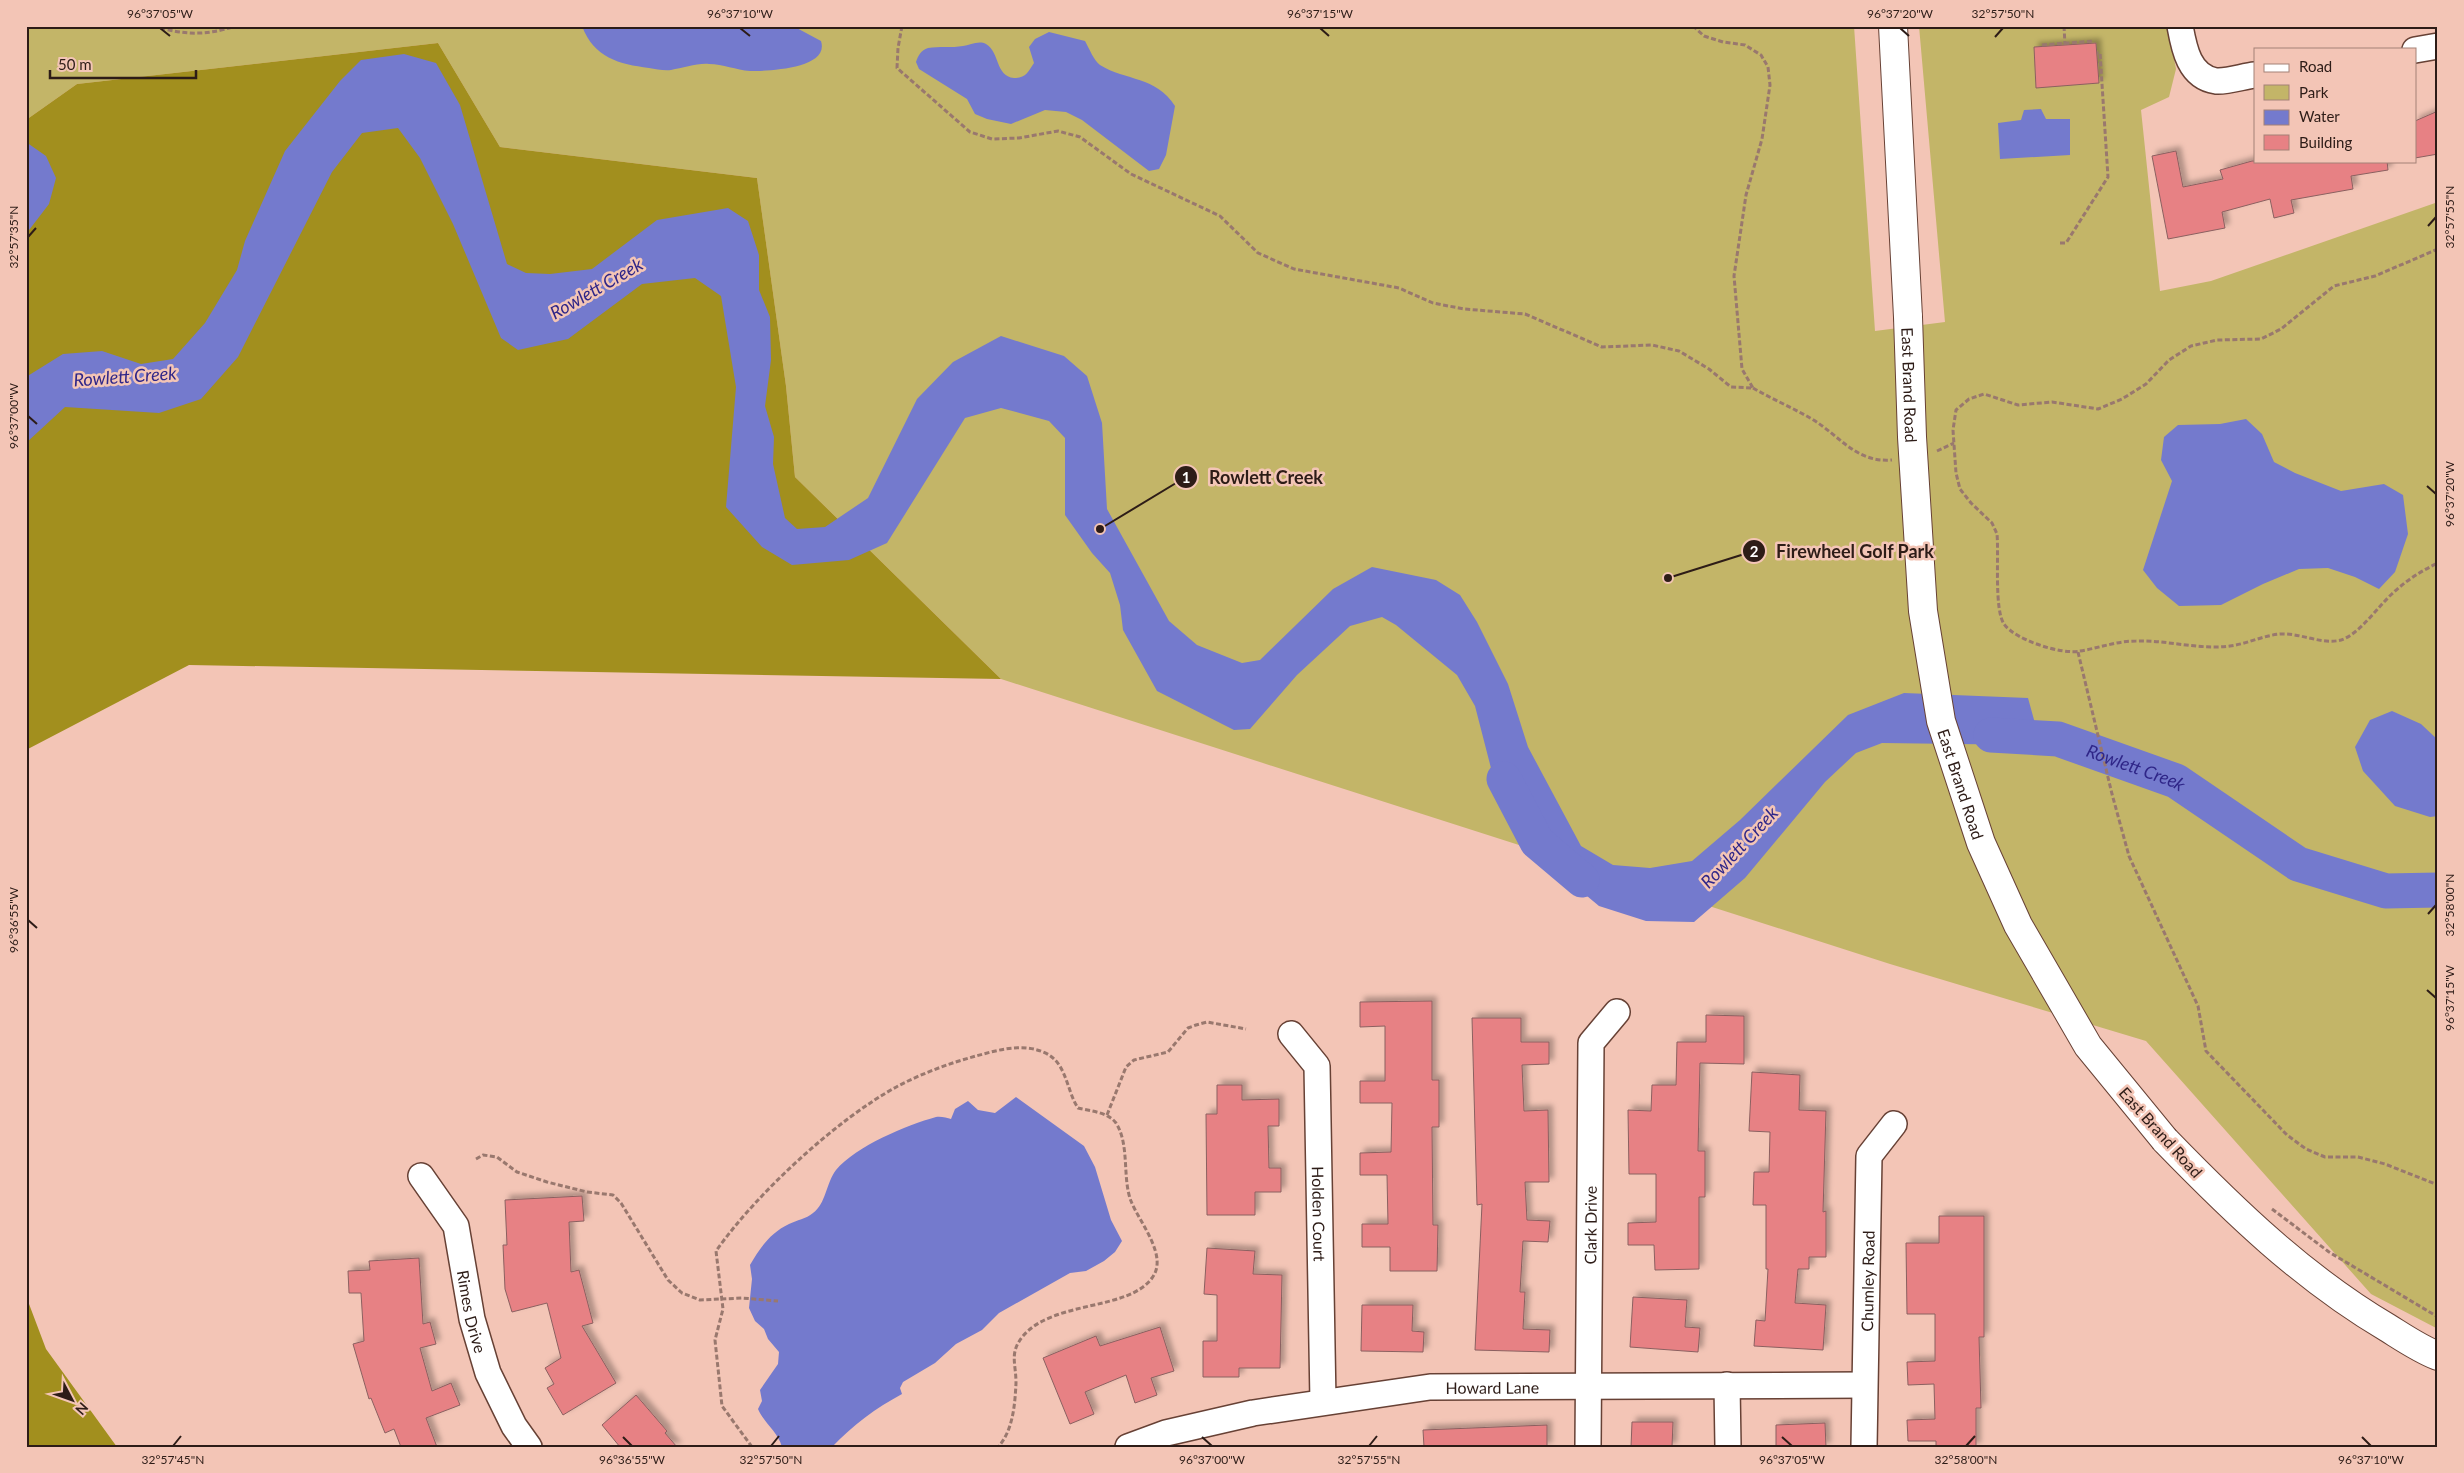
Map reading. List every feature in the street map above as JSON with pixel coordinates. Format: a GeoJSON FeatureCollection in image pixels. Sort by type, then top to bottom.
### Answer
{"type":"FeatureCollection","features":[{"type":"Feature","properties":{"kind":"main road","name":"East Brand Road"},"geometry":{"type":"LineString","coordinates":[[1893,26],[1908,317],[1912,436],[1923,611],[1941,721],[1981,843],[2018,925],[2088,1046],[2165,1140],[2217,1193],[2290,1260],[2347,1304],[2438,1356]]}},
{"type":"Feature","properties":{"kind":"street"},"geometry":{"type":"LineString","coordinates":[[2180,26],[2189,64],[2202,75],[2216,81],[2254,75]]}},
{"type":"Feature","properties":{"kind":"street"},"geometry":{"type":"LineString","coordinates":[[2416,50],[2438,46]]}},
{"type":"Feature","properties":{"kind":"street","name":"Clark Drive"},"geometry":{"type":"LineString","coordinates":[[1588,1447],[1591,1043],[1616,1012]]}},
{"type":"Feature","properties":{"kind":"street","name":"Holden Court"},"geometry":{"type":"LineString","coordinates":[[1291,1034],[1317,1066],[1323,1402]]}},
{"type":"Feature","properties":{"kind":"street","name":"Chumley Road"},"geometry":{"type":"LineString","coordinates":[[1864,1447],[1869,1156],[1894,1124]]}},
{"type":"Feature","properties":{"kind":"street","name":"Rimes Drive"},"geometry":{"type":"LineString","coordinates":[[421,1176],[456,1226],[472,1319],[488,1372],[514,1426],[529,1447]]}},
{"type":"Feature","properties":{"kind":"street"},"geometry":{"type":"LineString","coordinates":[[1727,1385],[1728,1447]]}},
{"type":"Feature","properties":{"kind":"street","name":"Howard Lane"},"geometry":{"type":"LineString","coordinates":[[1128,1447],[1166,1433],[1253,1413],[1430,1388],[1864,1385]]}},
{"type":"Feature","properties":{"kind":"path"},"geometry":{"type":"LineString","coordinates":[[153,26],[177,33],[212,34],[236,26]]}},
{"type":"Feature","properties":{"kind":"path"},"geometry":{"type":"LineString","coordinates":[[902,26],[897,68],[970,132],[992,139],[1018,138],[1058,131],[1080,136],[1130,174],[1220,216],[1258,253],[1294,269],[1399,288],[1433,303],[1464,309],[1525,314],[1602,347],[1652,345],[1679,351],[1709,368],[1731,387],[1753,388],[1811,419],[1855,453],[1879,461],[1896,460]]}},
{"type":"Feature","properties":{"kind":"path"},"geometry":{"type":"LineString","coordinates":[[1693,26],[1704,36],[1723,42],[1745,45],[1761,55],[1768,67],[1770,86],[1762,139],[1746,195],[1734,276],[1742,369],[1753,388]]}},
{"type":"Feature","properties":{"kind":"path"},"geometry":{"type":"LineString","coordinates":[[2064,26],[2065,44]]}},
{"type":"Feature","properties":{"kind":"path"},"geometry":{"type":"LineString","coordinates":[[2042,45],[2094,41]]}},
{"type":"Feature","properties":{"kind":"path"},"geometry":{"type":"LineString","coordinates":[[2060,243],[2066,243],[2108,178],[2100,53],[2097,53]]}},
{"type":"Feature","properties":{"kind":"path"},"geometry":{"type":"LineString","coordinates":[[2438,249],[2374,276],[2334,286],[2281,329],[2261,339],[2217,340],[2191,346],[2169,360],[2146,384],[2122,399],[2098,408],[2052,402],[2018,405],[1984,394],[1969,399],[1956,410],[1954,443],[1956,473],[1960,489],[1970,503],[1992,523],[1997,534],[1999,610],[2004,624],[2016,635],[2032,642],[2078,652],[2135,640],[2171,642],[2201,647],[2231,646],[2280,634],[2301,635],[2322,641],[2340,640],[2351,634],[2394,592],[2419,572],[2438,563]]}},
{"type":"Feature","properties":{"kind":"path"},"geometry":{"type":"LineString","coordinates":[[1930,454],[1954,443]]}},
{"type":"Feature","properties":{"kind":"path"},"geometry":{"type":"LineString","coordinates":[[2078,652],[2129,856],[2198,1006],[2206,1051],[2287,1135],[2306,1149],[2325,1157],[2358,1157],[2385,1164],[2438,1185]]}},
{"type":"Feature","properties":{"kind":"path"},"geometry":{"type":"LineString","coordinates":[[1107,1115],[1126,1067],[1134,1060],[1168,1052],[1188,1028],[1196,1024],[1207,1022],[1246,1029]]}},
{"type":"Feature","properties":{"kind":"path"},"geometry":{"type":"LineString","coordinates":[[752,1447],[722,1406],[715,1340],[723,1309],[716,1250],[753,1204],[807,1154],[856,1114],[898,1086],[949,1064],[998,1050],[1027,1047],[1044,1052],[1056,1060],[1066,1076],[1072,1099],[1078,1108],[1107,1115],[1116,1124],[1121,1139],[1131,1200],[1155,1246],[1157,1262],[1154,1277],[1139,1291],[1120,1298],[1080,1307],[1039,1323],[1023,1336],[1013,1353],[1016,1381],[1013,1410],[1006,1438],[998,1447]]}},
{"type":"Feature","properties":{"kind":"path"},"geometry":{"type":"LineString","coordinates":[[476,1159],[483,1155],[496,1157],[518,1172],[547,1182],[586,1192],[613,1194],[668,1280],[682,1293],[700,1300],[778,1301]]}},
{"type":"Feature","properties":{"kind":"path"},"geometry":{"type":"LineString","coordinates":[[2268,1206],[2329,1252],[2438,1317]]}},
{"type":"Feature","properties":{"kind":"green space"},"geometry":{"type":"Polygon","coordinates":[[[26,26],[1854,26],[1875,331],[1945,322],[1919,26],[2168,26],[2176,69],[2169,97],[2141,110],[2160,291],[2211,281],[2438,202],[2438,1329],[2371,1294],[2146,1041],[1890,964],[1001,679],[795,477],[786,386],[757,178],[500,147],[438,43],[77,84],[26,120],[26,26]]]}},
{"type":"Feature","properties":{"kind":"shaded area"},"geometry":{"type":"Polygon","coordinates":[[[438,43],[500,147],[757,178],[786,386],[795,477],[1001,679],[189,665],[26,750],[26,120],[77,84],[438,43]]]}},
{"type":"Feature","properties":{"kind":"shaded area"},"geometry":{"type":"Polygon","coordinates":[[[26,1296],[46,1349],[117,1447],[26,1447],[26,1296]]]}},
{"type":"Feature","properties":{"kind":"water"},"geometry":{"type":"Polygon","coordinates":[[[582,26],[793,26],[821,41],[821,50],[816,58],[807,63],[783,69],[750,71],[704,64],[663,70],[628,64],[609,58],[593,46],[582,26]]]}},
{"type":"Feature","properties":{"kind":"water"},"geometry":{"type":"Polygon","coordinates":[[[1049,32],[1085,41],[1100,65],[1150,84],[1167,96],[1175,106],[1166,155],[1159,169],[1149,171],[1082,120],[1066,112],[1045,110],[1011,124],[987,119],[975,114],[967,99],[919,69],[916,62],[923,50],[928,48],[959,47],[983,43],[994,52],[1004,73],[1018,78],[1026,74],[1034,63],[1029,47],[1035,39],[1049,32]]]}},
{"type":"Feature","properties":{"kind":"water"},"geometry":{"type":"Polygon","coordinates":[[[404,54],[436,63],[460,105],[507,264],[526,273],[550,274],[592,269],[657,220],[728,208],[748,221],[759,255],[759,290],[770,317],[771,360],[765,406],[774,437],[773,464],[785,518],[797,529],[825,527],[868,498],[917,399],[953,362],[1001,336],[1064,356],[1087,376],[1102,423],[1107,509],[1169,621],[1197,645],[1242,663],[1260,660],[1333,589],[1372,567],[1436,580],[1460,595],[1477,622],[1508,684],[1528,747],[1581,846],[1613,865],[1650,868],[1692,861],[1740,820],[1848,715],[1904,693],[2028,698],[2041,745],[1882,743],[1856,753],[1825,782],[1745,878],[1694,922],[1646,921],[1599,906],[1569,881],[1492,772],[1475,706],[1457,675],[1396,625],[1382,617],[1350,626],[1297,675],[1250,729],[1234,730],[1157,691],[1123,630],[1120,605],[1110,573],[1092,553],[1065,515],[1065,438],[1049,421],[1001,408],[965,418],[887,543],[849,560],[792,565],[762,547],[726,507],[736,387],[721,296],[695,278],[642,284],[568,339],[518,350],[501,338],[453,224],[420,158],[398,128],[362,133],[332,172],[238,357],[201,399],[159,413],[65,407],[26,443],[26,377],[63,354],[102,351],[141,364],[173,359],[205,323],[237,270],[245,241],[285,151],[340,81],[361,60],[404,54]]]}},
{"type":"Feature","properties":{"kind":"water"},"geometry":{"type":"Polygon","coordinates":[[[2041,109],[2046,119],[2070,119],[2070,155],[2000,159],[1998,123],[2021,120],[2024,110],[2041,109]]]}},
{"type":"Feature","properties":{"kind":"water"},"geometry":{"type":"Polygon","coordinates":[[[26,142],[46,156],[56,178],[49,204],[26,234],[26,142]]]}},
{"type":"Feature","properties":{"kind":"water"},"geometry":{"type":"Polygon","coordinates":[[[2246,419],[2262,434],[2274,462],[2295,473],[2341,491],[2384,484],[2403,495],[2408,534],[2395,572],[2379,589],[2355,577],[2328,568],[2299,569],[2221,605],[2179,606],[2157,588],[2143,570],[2172,481],[2161,460],[2164,437],[2178,425],[2220,424],[2246,419]]]}},
{"type":"Feature","properties":{"kind":"water"},"geometry":{"type":"Polygon","coordinates":[[[2392,711],[2421,724],[2438,740],[2438,816],[2430,817],[2395,806],[2363,771],[2355,747],[2370,720],[2392,711]]]}},
{"type":"Feature","properties":{"kind":"water"},"geometry":{"type":"Polygon","coordinates":[[[1016,1097],[1084,1146],[1095,1167],[1111,1220],[1122,1241],[1115,1252],[1086,1271],[1070,1273],[999,1313],[982,1330],[956,1344],[935,1363],[903,1382],[900,1388],[902,1394],[865,1418],[832,1447],[782,1447],[758,1409],[762,1401],[760,1390],[778,1364],[779,1352],[768,1339],[764,1329],[755,1321],[749,1308],[752,1279],[750,1265],[758,1253],[776,1232],[813,1213],[821,1204],[836,1170],[845,1161],[869,1145],[897,1131],[924,1121],[938,1117],[951,1119],[955,1109],[968,1101],[978,1110],[995,1113],[1016,1097]]]}},
{"type":"Feature","properties":{"kind":"building"},"geometry":{"type":"Polygon","coordinates":[[[2096,43],[2099,83],[2036,88],[2034,47],[2096,43]]]}},
{"type":"Feature","properties":{"kind":"building"},"geometry":{"type":"Polygon","coordinates":[[[2438,111],[2438,154],[2416,158],[2416,121],[2438,111]]]}},
{"type":"Feature","properties":{"kind":"building"},"geometry":{"type":"Polygon","coordinates":[[[2176,151],[2183,187],[2223,179],[2220,170],[2252,161],[2387,162],[2388,170],[2351,176],[2353,189],[2291,200],[2294,213],[2274,218],[2270,199],[2222,212],[2225,228],[2168,239],[2152,156],[2176,151]]]}},
{"type":"Feature","properties":{"kind":"building"},"geometry":{"type":"Polygon","coordinates":[[[1432,1001],[1432,1080],[1439,1080],[1439,1127],[1432,1127],[1433,1225],[1438,1225],[1437,1271],[1390,1271],[1390,1247],[1362,1247],[1362,1224],[1388,1224],[1387,1175],[1360,1175],[1360,1153],[1391,1152],[1392,1103],[1360,1103],[1360,1081],[1385,1081],[1385,1026],[1360,1027],[1360,1002],[1432,1001]]]}},
{"type":"Feature","properties":{"kind":"building"},"geometry":{"type":"Polygon","coordinates":[[[1706,1015],[1744,1016],[1744,1064],[1700,1063],[1698,1151],[1705,1151],[1705,1197],[1699,1197],[1699,1269],[1655,1270],[1654,1245],[1628,1245],[1628,1223],[1656,1222],[1656,1174],[1629,1174],[1628,1110],[1651,1111],[1652,1085],[1676,1085],[1677,1042],[1706,1042],[1706,1015]]]}},
{"type":"Feature","properties":{"kind":"building"},"geometry":{"type":"Polygon","coordinates":[[[1472,1018],[1521,1018],[1521,1042],[1549,1042],[1549,1064],[1522,1065],[1524,1111],[1548,1110],[1549,1182],[1525,1182],[1527,1220],[1550,1221],[1548,1242],[1523,1241],[1520,1292],[1525,1292],[1523,1329],[1550,1330],[1549,1352],[1475,1350],[1482,1204],[1477,1205],[1472,1018]]]}},
{"type":"Feature","properties":{"kind":"building"},"geometry":{"type":"Polygon","coordinates":[[[1752,1072],[1800,1075],[1799,1110],[1826,1111],[1823,1212],[1826,1211],[1826,1257],[1809,1257],[1809,1269],[1798,1269],[1795,1303],[1826,1305],[1823,1350],[1754,1346],[1756,1320],[1765,1321],[1768,1269],[1766,1269],[1766,1205],[1753,1205],[1754,1172],[1769,1172],[1770,1132],[1749,1131],[1752,1072]]]}},
{"type":"Feature","properties":{"kind":"building"},"geometry":{"type":"Polygon","coordinates":[[[1217,1085],[1242,1085],[1242,1100],[1279,1099],[1279,1126],[1268,1126],[1269,1168],[1281,1168],[1281,1192],[1255,1192],[1255,1215],[1207,1215],[1206,1114],[1217,1114],[1217,1085]]]}},
{"type":"Feature","properties":{"kind":"building"},"geometry":{"type":"Polygon","coordinates":[[[582,1196],[584,1221],[569,1222],[571,1272],[579,1270],[593,1323],[582,1326],[616,1383],[563,1415],[547,1388],[554,1384],[545,1368],[561,1358],[547,1303],[512,1312],[505,1289],[503,1245],[507,1245],[505,1200],[582,1196]]]}},
{"type":"Feature","properties":{"kind":"building"},"geometry":{"type":"Polygon","coordinates":[[[1939,1216],[1984,1216],[1984,1337],[1979,1337],[1981,1408],[1976,1408],[1976,1447],[1936,1447],[1936,1441],[1908,1441],[1907,1420],[1935,1419],[1934,1384],[1908,1385],[1907,1362],[1935,1361],[1935,1314],[1907,1314],[1906,1243],[1939,1243],[1939,1216]]]}},
{"type":"Feature","properties":{"kind":"building"},"geometry":{"type":"Polygon","coordinates":[[[1207,1248],[1255,1251],[1253,1274],[1282,1275],[1280,1368],[1239,1368],[1239,1377],[1203,1377],[1203,1341],[1217,1341],[1217,1295],[1204,1294],[1207,1248]]]}},
{"type":"Feature","properties":{"kind":"building"},"geometry":{"type":"Polygon","coordinates":[[[419,1258],[423,1324],[430,1322],[436,1344],[420,1348],[432,1391],[451,1383],[460,1405],[426,1418],[437,1447],[401,1447],[394,1429],[385,1433],[371,1398],[369,1399],[353,1344],[364,1341],[361,1293],[349,1293],[348,1271],[370,1270],[369,1261],[419,1258]]]}},
{"type":"Feature","properties":{"kind":"building"},"geometry":{"type":"Polygon","coordinates":[[[1633,1297],[1687,1300],[1685,1327],[1700,1328],[1698,1352],[1630,1347],[1633,1297]]]}},
{"type":"Feature","properties":{"kind":"building"},"geometry":{"type":"Polygon","coordinates":[[[1362,1305],[1413,1305],[1412,1331],[1424,1332],[1423,1352],[1361,1351],[1362,1305]]]}},
{"type":"Feature","properties":{"kind":"building"},"geometry":{"type":"Polygon","coordinates":[[[1160,1327],[1174,1371],[1151,1378],[1157,1395],[1135,1403],[1126,1375],[1085,1392],[1094,1414],[1070,1424],[1043,1358],[1096,1336],[1100,1346],[1160,1327]]]}},
{"type":"Feature","properties":{"kind":"building"},"geometry":{"type":"Polygon","coordinates":[[[636,1395],[667,1431],[665,1433],[677,1447],[620,1447],[602,1425],[636,1395]]]}},
{"type":"Feature","properties":{"kind":"building"},"geometry":{"type":"Polygon","coordinates":[[[1632,1422],[1673,1422],[1672,1447],[1631,1447],[1632,1422]]]}},
{"type":"Feature","properties":{"kind":"building"},"geometry":{"type":"Polygon","coordinates":[[[1825,1423],[1826,1447],[1776,1447],[1776,1425],[1825,1423]]]}},
{"type":"Feature","properties":{"kind":"building"},"geometry":{"type":"Polygon","coordinates":[[[1547,1425],[1547,1447],[1424,1447],[1423,1430],[1547,1425]]]}},
{"type":"Feature","properties":{"kind":"waterway","name":"Rowlett Creek"},"geometry":{"type":"LineString","coordinates":[[1991,735],[2058,739],[2176,781],[2298,864],[2386,891],[2438,890]]}},
{"type":"Feature","properties":{"kind":"waterway","name":"Rowlett Creek"},"geometry":{"type":"LineString","coordinates":[[1504,779],[1537,842],[1582,880]]}},
{"type":"Feature","properties":{"kind":"place","name":"Rowlett Creek"},"geometry":{"type":"Point","coordinates":[1100,529]}},
{"type":"Feature","properties":{"kind":"place","name":"Firewheel Golf Park"},"geometry":{"type":"Point","coordinates":[1668,578]}}]}
